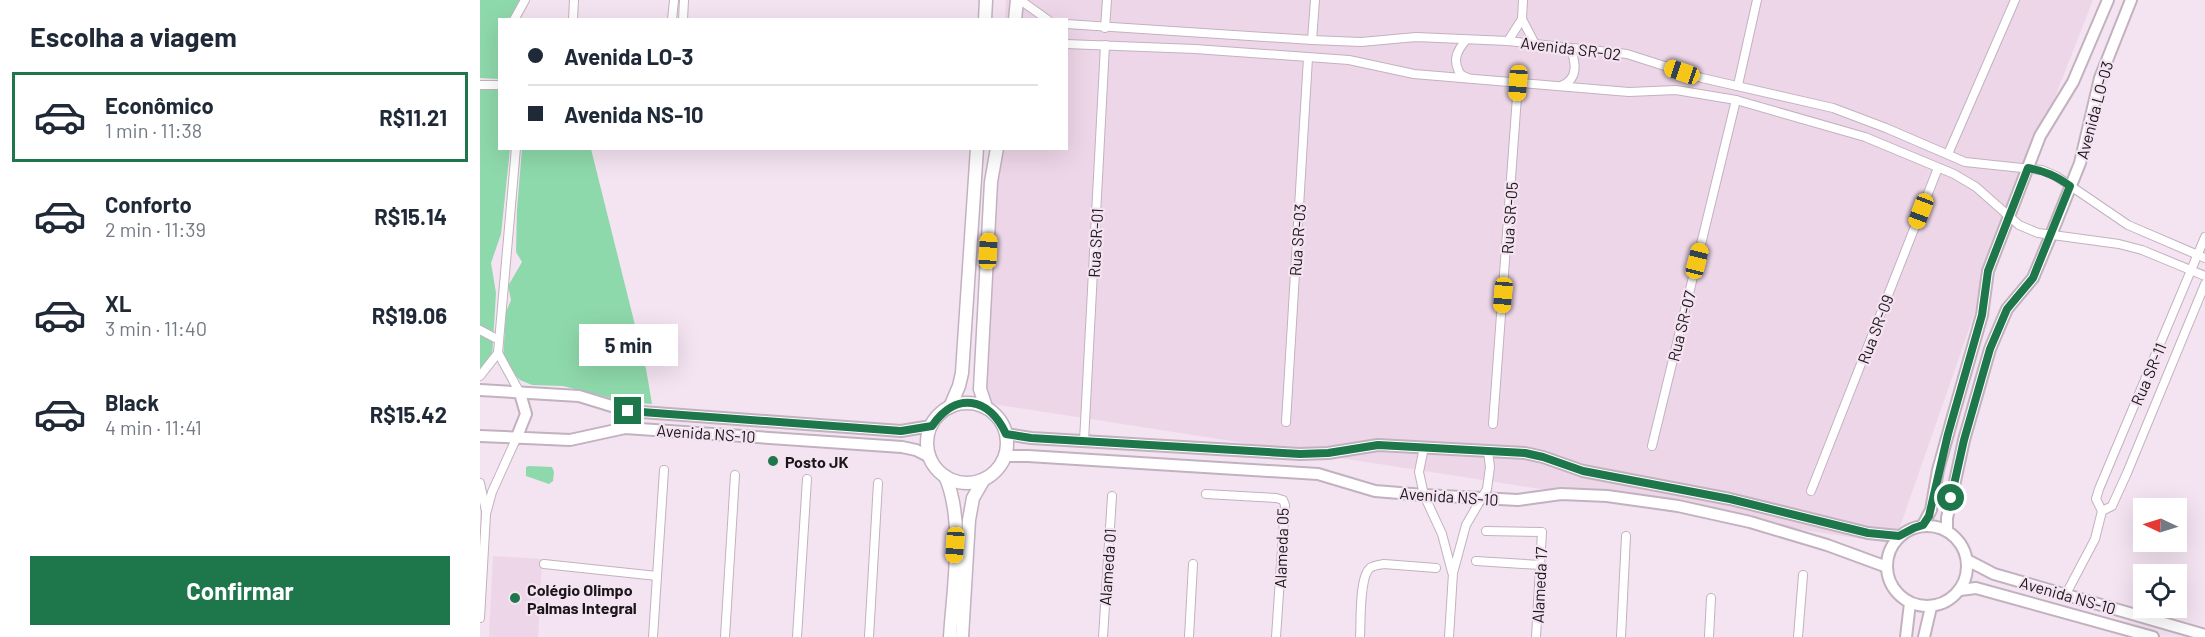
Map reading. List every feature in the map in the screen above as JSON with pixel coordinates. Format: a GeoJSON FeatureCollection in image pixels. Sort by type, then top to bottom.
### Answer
{"type":"FeatureCollection","features":[{"type":"Feature","properties":{"kind":"main road"},"geometry":{"type":"LineString","coordinates":[[985,18],[986,0]]}},
{"type":"Feature","properties":{"kind":"main road"},"geometry":{"type":"LineString","coordinates":[[1015,18],[1018,0]]}},
{"type":"Feature","properties":{"kind":"main road"},"geometry":{"type":"LineString","coordinates":[[950,407],[962,373],[977,150]]}},
{"type":"Feature","properties":{"kind":"main road"},"geometry":{"type":"LineString","coordinates":[[986,407],[980,389],[992,182],[997,150]]}},
{"type":"Feature","properties":{"kind":"main road"},"geometry":{"type":"LineString","coordinates":[[968,403],[986,407],[999,418],[1006,434],[1005,456],[997,470],[984,479],[964,483],[945,476],[930,458],[928,445],[932,426],[939,415],[950,407],[968,403]]}},
{"type":"Feature","properties":{"kind":"main road"},"geometry":{"type":"LineString","coordinates":[[945,476],[952,495],[957,522],[950,637]]}},
{"type":"Feature","properties":{"kind":"main road"},"geometry":{"type":"LineString","coordinates":[[962,637],[969,520],[973,498],[984,479]]}},
{"type":"Feature","properties":{"kind":"street"},"geometry":{"type":"LineString","coordinates":[[515,18],[525,0]]}},
{"type":"Feature","properties":{"kind":"street"},"geometry":{"type":"LineString","coordinates":[[573,18],[574,0]]}},
{"type":"Feature","properties":{"kind":"street"},"geometry":{"type":"LineString","coordinates":[[672,18],[674,0]]}},
{"type":"Feature","properties":{"kind":"street"},"geometry":{"type":"LineString","coordinates":[[683,18],[684,0]]}},
{"type":"Feature","properties":{"kind":"street"},"geometry":{"type":"LineString","coordinates":[[1018,0],[1045,18]]}},
{"type":"Feature","properties":{"kind":"street"},"geometry":{"type":"LineString","coordinates":[[1105,28],[1107,0]]}},
{"type":"Feature","properties":{"kind":"street"},"geometry":{"type":"LineString","coordinates":[[1312,40],[1315,0]]}},
{"type":"Feature","properties":{"kind":"street"},"geometry":{"type":"LineString","coordinates":[[1522,0],[1522,19],[1535,44]]}},
{"type":"Feature","properties":{"kind":"street"},"geometry":{"type":"LineString","coordinates":[[1737,85],[1757,0]]}},
{"type":"Feature","properties":{"kind":"street"},"geometry":{"type":"LineString","coordinates":[[1948,154],[2015,0]]}},
{"type":"Feature","properties":{"kind":"street","name":"Avenida LO-03"},"geometry":{"type":"LineString","coordinates":[[1923,525],[1931,510],[1950,426],[1982,315],[1988,271],[2040,136],[2086,56],[2108,0]]}},
{"type":"Feature","properties":{"kind":"street","name":"Avenida LO-03"},"geometry":{"type":"LineString","coordinates":[[1947,531],[1947,518],[1964,440],[1990,349],[2007,309],[2033,278],[2051,235],[2080,163],[2100,78],[2132,0]]}},
{"type":"Feature","properties":{"kind":"street"},"geometry":{"type":"LineString","coordinates":[[1508,41],[1522,19]]}},
{"type":"Feature","properties":{"kind":"street","name":"Avenida SR-02"},"geometry":{"type":"LineString","coordinates":[[1068,24],[1361,42],[1416,37],[1508,41],[1627,54],[1701,78],[1833,108],[1974,164],[2042,170],[2056,176],[2128,225],[2202,256]]}},
{"type":"Feature","properties":{"kind":"street"},"geometry":{"type":"LineString","coordinates":[[1466,40],[1457,52],[1455,62],[1461,75],[1472,80]]}},
{"type":"Feature","properties":{"kind":"street"},"geometry":{"type":"LineString","coordinates":[[1068,44],[1195,49],[1349,60],[1414,74],[1472,80],[1629,92],[1676,90],[1736,100],[1865,137],[1938,168],[1976,187],[2027,230],[2099,240],[2142,250],[2205,276]]}},
{"type":"Feature","properties":{"kind":"street","name":"Rua SR-01"},"geometry":{"type":"LineString","coordinates":[[1084,441],[1105,45]]}},
{"type":"Feature","properties":{"kind":"street"},"geometry":{"type":"LineString","coordinates":[[1560,86],[1566,84],[1575,68],[1576,63],[1570,48]]}},
{"type":"Feature","properties":{"kind":"street","name":"Rua SR-03"},"geometry":{"type":"LineString","coordinates":[[1286,422],[1308,58]]}},
{"type":"Feature","properties":{"kind":"street","name":"Rua SR-05"},"geometry":{"type":"LineString","coordinates":[[1493,424],[1518,83]]}},
{"type":"Feature","properties":{"kind":"street"},"geometry":{"type":"LineString","coordinates":[[480,85],[498,85]]}},
{"type":"Feature","properties":{"kind":"street","name":"Rua SR-07"},"geometry":{"type":"LineString","coordinates":[[1652,446],[1736,100]]}},
{"type":"Feature","properties":{"kind":"street"},"geometry":{"type":"LineString","coordinates":[[480,618],[486,514],[492,492],[526,414],[520,393],[498,353],[516,150]]}},
{"type":"Feature","properties":{"kind":"street","name":"Rua SR-09"},"geometry":{"type":"LineString","coordinates":[[1811,491],[1938,168]]}},
{"type":"Feature","properties":{"kind":"street","name":"Rua SR-11"},"geometry":{"type":"LineString","coordinates":[[2066,594],[2095,539],[2102,511],[2096,499],[2099,489],[2192,271],[2202,256],[2205,237]]}},
{"type":"Feature","properties":{"kind":"street","name":"Rua SR-11"},"geometry":{"type":"LineString","coordinates":[[2102,511],[2112,506],[2205,285]]}},
{"type":"Feature","properties":{"kind":"street"},"geometry":{"type":"LineString","coordinates":[[480,330],[499,340]]}},
{"type":"Feature","properties":{"kind":"street"},"geometry":{"type":"LineString","coordinates":[[480,376],[498,353]]}},
{"type":"Feature","properties":{"kind":"street","name":"Avenida NS-10"},"geometry":{"type":"LineString","coordinates":[[480,390],[579,396],[628,411],[901,431],[932,426]]}},
{"type":"Feature","properties":{"kind":"street","name":"Avenida NS-10"},"geometry":{"type":"LineString","coordinates":[[480,436],[570,440],[625,428],[902,447],[916,450],[930,458]]}},
{"type":"Feature","properties":{"kind":"street"},"geometry":{"type":"LineString","coordinates":[[1006,434],[1031,438],[1300,454],[1328,453],[1378,445],[1488,451],[1543,457],[1583,471],[1730,499],[1868,533],[1899,536]]}},
{"type":"Feature","properties":{"kind":"street"},"geometry":{"type":"LineString","coordinates":[[1424,447],[1419,472],[1424,495],[1442,534],[1453,573]]}},
{"type":"Feature","properties":{"kind":"street"},"geometry":{"type":"LineString","coordinates":[[1449,637],[1453,573],[1466,525],[1489,480],[1488,451]]}},
{"type":"Feature","properties":{"kind":"street","name":"Avenida NS-10"},"geometry":{"type":"LineString","coordinates":[[1005,456],[1318,474],[1375,491],[1424,495],[1518,500],[1575,494],[1607,496],[1678,507],[1761,526],[1838,548],[1887,567]]}},
{"type":"Feature","properties":{"kind":"street"},"geometry":{"type":"LineString","coordinates":[[653,637],[664,471]]}},
{"type":"Feature","properties":{"kind":"street"},"geometry":{"type":"LineString","coordinates":[[725,637],[735,475]]}},
{"type":"Feature","properties":{"kind":"street"},"geometry":{"type":"LineString","coordinates":[[797,637],[807,479]]}},
{"type":"Feature","properties":{"kind":"street"},"geometry":{"type":"LineString","coordinates":[[480,483],[486,514]]}},
{"type":"Feature","properties":{"kind":"street"},"geometry":{"type":"LineString","coordinates":[[869,637],[878,483]]}},
{"type":"Feature","properties":{"kind":"street","name":"Alameda 05"},"geometry":{"type":"LineString","coordinates":[[1206,494],[1276,498],[1282,500],[1285,505],[1276,637]]}},
{"type":"Feature","properties":{"kind":"street","name":"Alameda 01"},"geometry":{"type":"LineString","coordinates":[[1103,637],[1112,496]]}},
{"type":"Feature","properties":{"kind":"street"},"geometry":{"type":"LineString","coordinates":[[1923,525],[1936,526],[1947,531],[1960,543],[1967,560],[1967,570],[1960,590],[1942,604],[1931,607],[1910,603],[1894,590],[1889,580],[1887,567],[1891,548],[1899,536],[1923,525]]}},
{"type":"Feature","properties":{"kind":"street","name":"Alameda 17"},"geometry":{"type":"LineString","coordinates":[[1486,531],[1542,532],[1536,637]]}},
{"type":"Feature","properties":{"kind":"street"},"geometry":{"type":"LineString","coordinates":[[1621,637],[1626,536]]}},
{"type":"Feature","properties":{"kind":"street","name":"Avenida NS-10"},"geometry":{"type":"LineString","coordinates":[[1967,560],[1994,574],[2205,635]]}},
{"type":"Feature","properties":{"kind":"street"},"geometry":{"type":"LineString","coordinates":[[1476,561],[1540,565]]}},
{"type":"Feature","properties":{"kind":"street"},"geometry":{"type":"LineString","coordinates":[[544,564],[657,576]]}},
{"type":"Feature","properties":{"kind":"street"},"geometry":{"type":"LineString","coordinates":[[1189,637],[1193,564]]}},
{"type":"Feature","properties":{"kind":"street"},"geometry":{"type":"LineString","coordinates":[[1360,637],[1364,577],[1369,568],[1375,565],[1436,568]]}},
{"type":"Feature","properties":{"kind":"street"},"geometry":{"type":"LineString","coordinates":[[1798,637],[1803,575]]}},
{"type":"Feature","properties":{"kind":"street","name":"Avenida NS-10"},"geometry":{"type":"LineString","coordinates":[[1960,590],[1976,588],[2153,637]]}},
{"type":"Feature","properties":{"kind":"street"},"geometry":{"type":"LineString","coordinates":[[1709,637],[1711,598]]}},
{"type":"Feature","properties":{"kind":"street"},"geometry":{"type":"LineString","coordinates":[[1906,637],[1910,603]]}},
{"type":"Feature","properties":{"kind":"street"},"geometry":{"type":"LineString","coordinates":[[1924,637],[1931,607]]}},
{"type":"Feature","properties":{"kind":"shaded area"},"geometry":{"type":"Polygon","coordinates":[[[1006,0],[2093,0],[2007,220],[1894,544],[980,402],[997,150],[1068,150],[1068,18],[1005,18],[1006,0]]]}},
{"type":"Feature","properties":{"kind":"shaded area","name":"Colégio Olimpo Palmas Integral"},"geometry":{"type":"Polygon","coordinates":[[[493,556],[542,559],[538,637],[489,637],[493,556]]]}},
{"type":"Feature","properties":{"kind":"green space"},"geometry":{"type":"Polygon","coordinates":[[[480,0],[523,0],[514,18],[498,18],[498,79],[480,78],[480,0]]]}},
{"type":"Feature","properties":{"kind":"green space"},"geometry":{"type":"Polygon","coordinates":[[[480,87],[498,87],[498,150],[510,150],[501,234],[491,263],[496,293],[492,358],[480,369],[480,87]]]}},
{"type":"Feature","properties":{"kind":"green space"},"geometry":{"type":"Polygon","coordinates":[[[522,150],[591,150],[646,369],[652,404],[626,402],[563,386],[532,385],[520,380],[507,367],[503,360],[506,312],[511,300],[508,286],[522,262],[516,252],[522,150]]]}},
{"type":"Feature","properties":{"kind":"green space"},"geometry":{"type":"Polygon","coordinates":[[[526,467],[552,467],[553,481],[549,484],[526,476],[526,467]]]}},
{"type":"Feature","properties":{"kind":"place","name":"Posto JK"},"geometry":{"type":"Point","coordinates":[773,461]}},
{"type":"Feature","properties":{"kind":"place","name":"Colégio Olimpo Palmas Integral"},"geometry":{"type":"Point","coordinates":[515,598]}},
{"type":"Feature","properties":{"kind":"route"},"geometry":{"type":"LineString","coordinates":[[628,411],[901,431],[932,426],[939,415],[950,407],[968,403],[986,407],[999,418],[1006,434],[1031,438],[1300,454],[1328,453],[1378,445],[1525,453],[1583,471],[1730,499],[1868,533],[1899,536],[1923,525],[1929,516],[1938,470],[1982,315],[1988,271],[2028,168],[2042,170],[2070,186],[2033,278],[2007,309],[1990,349],[1964,440],[1951,498]]}}]}
